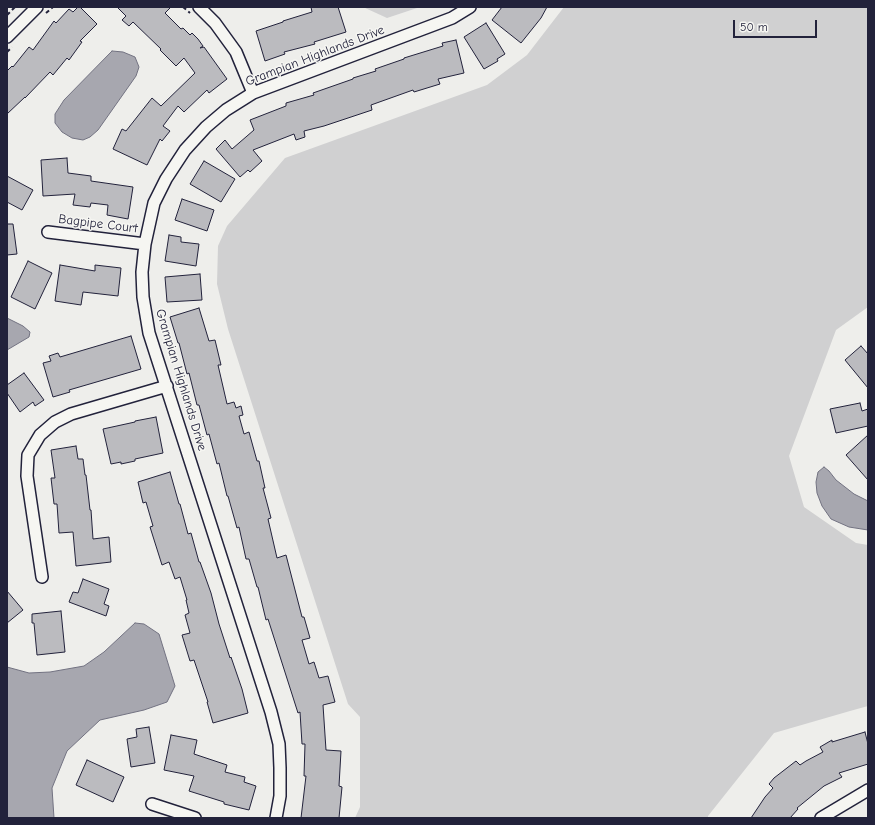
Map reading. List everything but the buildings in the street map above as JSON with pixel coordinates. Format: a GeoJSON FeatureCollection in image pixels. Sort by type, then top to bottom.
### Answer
{"type":"FeatureCollection","features":[{"type":"Feature","properties":{"kind":"street"},"geometry":{"type":"LineString","coordinates":[[7,37],[37,7]]}},
{"type":"Feature","properties":{"kind":"street","name":"Grampian Highlands Drive"},"geometry":{"type":"LineString","coordinates":[[276,818],[280,796],[279,744],[271,712],[149,333],[143,297],[142,272],[145,244],[154,203],[166,179],[185,150],[206,127],[226,110],[253,93],[452,18],[470,7]]}},
{"type":"Feature","properties":{"kind":"street"},"geometry":{"type":"LineString","coordinates":[[196,12],[215,23],[236,52],[253,93]]}},
{"type":"Feature","properties":{"kind":"street","name":"Bagpipe Court"},"geometry":{"type":"LineString","coordinates":[[48,232],[145,244]]}},
{"type":"Feature","properties":{"kind":"street"},"geometry":{"type":"LineString","coordinates":[[42,577],[27,476],[28,455],[40,435],[56,422],[71,414],[167,386]]}},
{"type":"Feature","properties":{"kind":"street"},"geometry":{"type":"LineString","coordinates":[[821,818],[868,790]]}},
{"type":"Feature","properties":{"kind":"street"},"geometry":{"type":"LineString","coordinates":[[152,804],[195,818]]}},
{"type":"Feature","properties":{"kind":"path"},"geometry":{"type":"LineString","coordinates":[[7,15],[15,7]]}},
{"type":"Feature","properties":{"kind":"path"},"geometry":{"type":"LineString","coordinates":[[183,7],[196,12]]}},
{"type":"Feature","properties":{"kind":"shaded area"},"geometry":{"type":"Polygon","coordinates":[[[363,7],[420,7],[387,18],[363,7]]]}},
{"type":"Feature","properties":{"kind":"shaded area"},"geometry":{"type":"Polygon","coordinates":[[[564,7],[868,7],[868,307],[836,330],[789,456],[804,507],[856,543],[868,545],[868,706],[774,733],[708,816],[708,818],[355,818],[360,807],[360,717],[348,704],[228,329],[217,284],[218,246],[227,226],[285,158],[487,85],[527,55],[564,7]]]}},
{"type":"Feature","properties":{"kind":"shaded area"},"geometry":{"type":"Polygon","coordinates":[[[112,51],[123,52],[135,57],[139,67],[136,76],[98,130],[90,137],[83,140],[72,138],[62,132],[55,123],[55,114],[64,100],[112,51]]]}},
{"type":"Feature","properties":{"kind":"shaded area"},"geometry":{"type":"Polygon","coordinates":[[[7,318],[23,326],[30,332],[29,337],[7,350],[7,318]]]}},
{"type":"Feature","properties":{"kind":"shaded area"},"geometry":{"type":"Polygon","coordinates":[[[824,467],[836,480],[854,494],[868,501],[868,530],[849,527],[831,519],[822,506],[817,493],[816,482],[818,472],[824,467]]]}},
{"type":"Feature","properties":{"kind":"shaded area"},"geometry":{"type":"Polygon","coordinates":[[[135,623],[144,624],[159,634],[175,686],[167,702],[144,710],[100,720],[67,751],[52,788],[54,818],[7,818],[7,667],[29,673],[50,672],[84,666],[104,652],[135,623]]]}}]}
